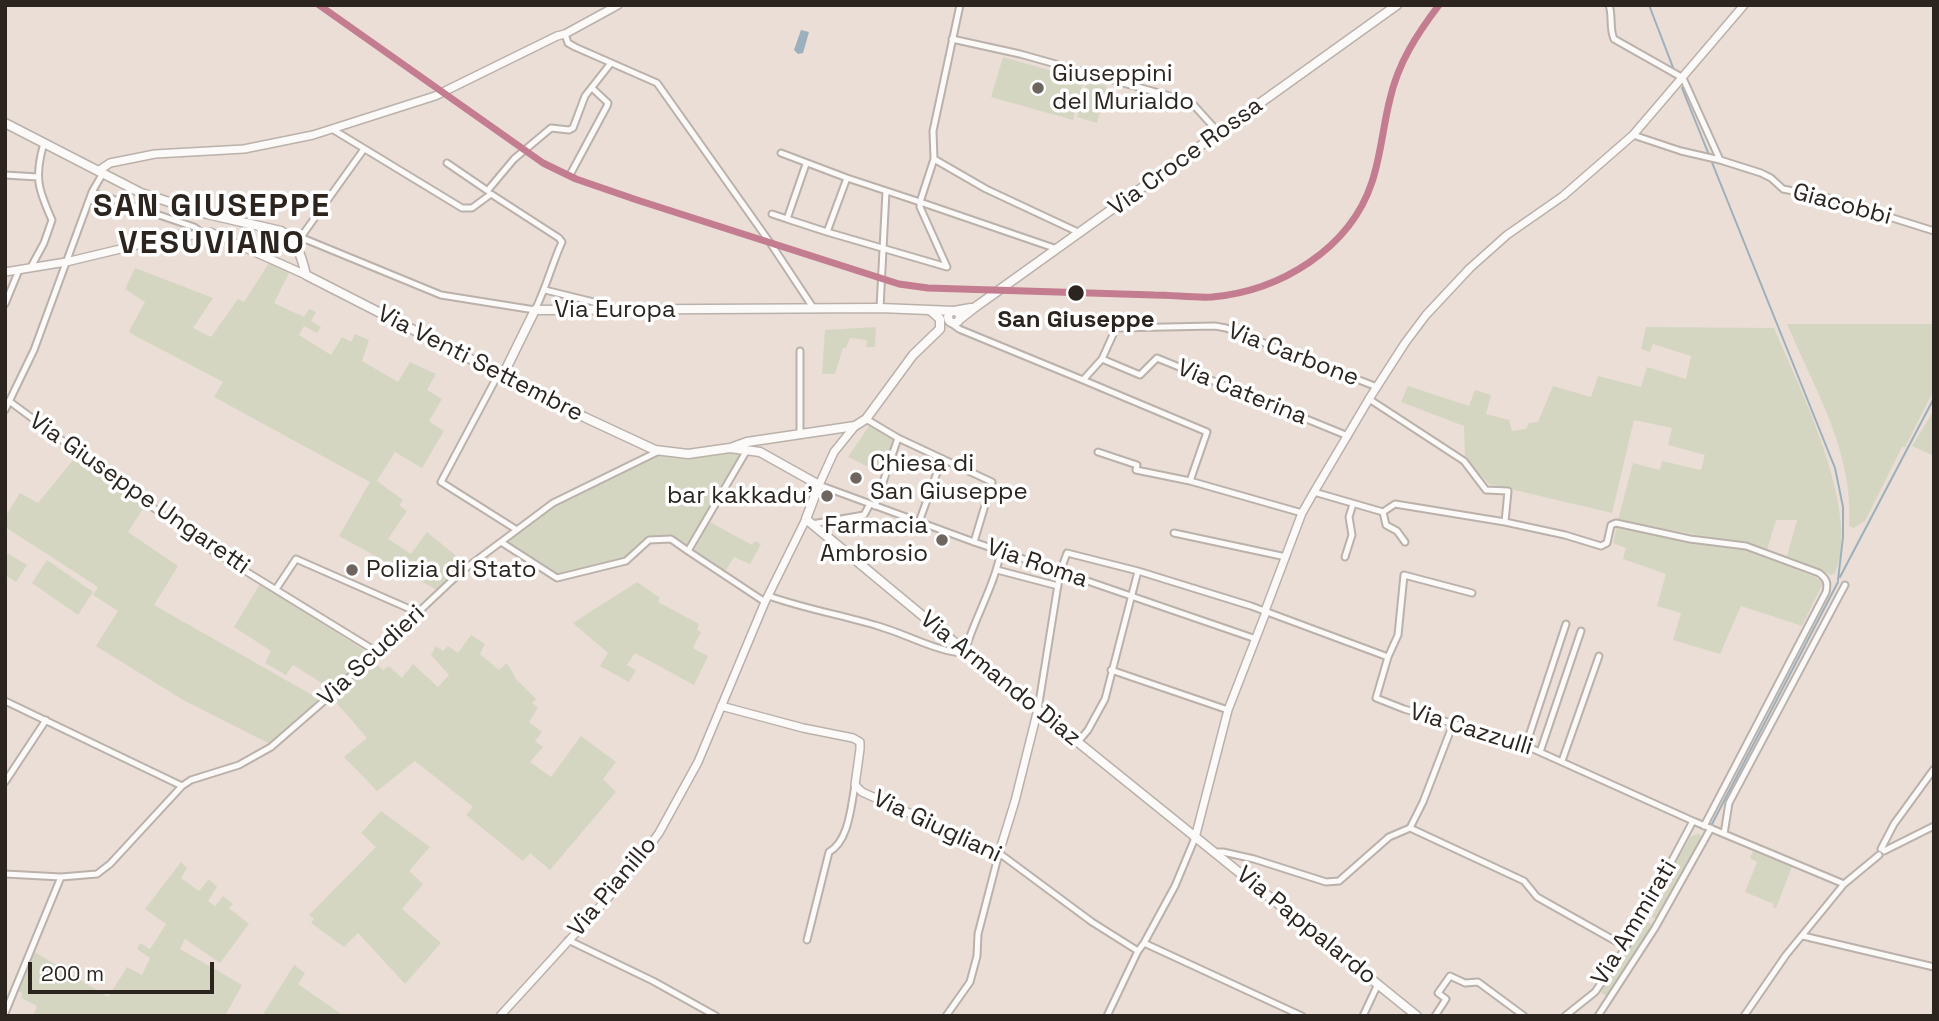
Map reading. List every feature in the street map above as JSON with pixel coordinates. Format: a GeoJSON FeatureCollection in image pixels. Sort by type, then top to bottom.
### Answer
{"type":"FeatureCollection","features":[{"type":"Feature","properties":{"kind":"main road","name":"Via Croce Rossa"},"geometry":{"type":"LineString","coordinates":[[925,343],[957,324],[974,307],[1397,5]]}},
{"type":"Feature","properties":{"kind":"main road"},"geometry":{"type":"LineString","coordinates":[[5,123],[162,201],[262,226],[290,236],[301,256],[306,275]]}},
{"type":"Feature","properties":{"kind":"main road","name":"Via Venti Settembre"},"geometry":{"type":"LineString","coordinates":[[306,275],[658,450]]}},
{"type":"Feature","properties":{"kind":"main road","name":"Via Croce Rossa"},"geometry":{"type":"LineString","coordinates":[[954,311],[974,307]]}},
{"type":"Feature","properties":{"kind":"main road","name":"Via Europa"},"geometry":{"type":"LineString","coordinates":[[536,310],[880,308],[954,311]]}},
{"type":"Feature","properties":{"kind":"main road"},"geometry":{"type":"LineString","coordinates":[[658,450],[688,454],[855,426],[866,419],[913,355],[942,326],[940,319],[929,309]]}},
{"type":"Feature","properties":{"kind":"main road"},"geometry":{"type":"LineString","coordinates":[[501,374],[536,310]]}},
{"type":"Feature","properties":{"kind":"main road"},"geometry":{"type":"LineString","coordinates":[[954,311],[960,313],[957,324]]}},
{"type":"Feature","properties":{"kind":"main road"},"geometry":{"type":"LineString","coordinates":[[730,448],[760,453],[820,485],[809,521]]}},
{"type":"Feature","properties":{"kind":"main road","name":"Via Armando Diaz"},"geometry":{"type":"LineString","coordinates":[[809,521],[1195,838]]}},
{"type":"Feature","properties":{"kind":"main road","name":"Via Pappalardo"},"geometry":{"type":"LineString","coordinates":[[1195,838],[1417,1016]]}},
{"type":"Feature","properties":{"kind":"street"},"geometry":{"type":"LineString","coordinates":[[5,410],[34,350],[100,172],[110,163],[155,153],[244,149],[313,135],[435,96],[565,34],[618,5]]}},
{"type":"Feature","properties":{"kind":"street"},"geometry":{"type":"LineString","coordinates":[[772,214],[883,250],[947,267],[920,202],[934,159],[933,131],[960,5]]}},
{"type":"Feature","properties":{"kind":"street"},"geometry":{"type":"LineString","coordinates":[[1609,5],[1614,39],[1683,78],[1718,160]]}},
{"type":"Feature","properties":{"kind":"street"},"geometry":{"type":"LineString","coordinates":[[1107,1016],[1138,951],[1175,886],[1195,838],[1228,710],[1302,513],[1369,399],[1426,315],[1470,268],[1507,234],[1574,187],[1633,135],[1744,5]]}},
{"type":"Feature","properties":{"kind":"street"},"geometry":{"type":"LineString","coordinates":[[565,34],[568,43],[575,47],[657,83],[814,309]]}},
{"type":"Feature","properties":{"kind":"street"},"geometry":{"type":"LineString","coordinates":[[952,38],[1020,54],[1191,102],[1219,133]]}},
{"type":"Feature","properties":{"kind":"street"},"geometry":{"type":"LineString","coordinates":[[332,129],[462,208],[472,208],[489,192],[514,159],[551,128],[569,131],[573,128],[586,96],[611,63]]}},
{"type":"Feature","properties":{"kind":"street"},"geometry":{"type":"LineString","coordinates":[[570,173],[608,103],[592,88]]}},
{"type":"Feature","properties":{"kind":"street","name":"Giacobbi"},"geometry":{"type":"LineString","coordinates":[[1633,135],[1761,173],[1771,178],[1783,190],[1829,198],[1934,231]]}},
{"type":"Feature","properties":{"kind":"street"},"geometry":{"type":"LineString","coordinates":[[31,267],[52,220],[39,193],[38,177],[44,143]]}},
{"type":"Feature","properties":{"kind":"street"},"geometry":{"type":"LineString","coordinates":[[301,237],[364,149]]}},
{"type":"Feature","properties":{"kind":"street"},"geometry":{"type":"LineString","coordinates":[[781,153],[806,164],[1057,249]]}},
{"type":"Feature","properties":{"kind":"street"},"geometry":{"type":"LineString","coordinates":[[934,159],[986,189],[1080,233]]}},
{"type":"Feature","properties":{"kind":"street"},"geometry":{"type":"LineString","coordinates":[[447,163],[562,242],[536,310]]}},
{"type":"Feature","properties":{"kind":"street"},"geometry":{"type":"LineString","coordinates":[[788,219],[806,164]]}},
{"type":"Feature","properties":{"kind":"street"},"geometry":{"type":"LineString","coordinates":[[5,175],[38,177]]}},
{"type":"Feature","properties":{"kind":"street"},"geometry":{"type":"LineString","coordinates":[[827,232],[847,178]]}},
{"type":"Feature","properties":{"kind":"street"},"geometry":{"type":"LineString","coordinates":[[880,308],[886,191]]}},
{"type":"Feature","properties":{"kind":"street"},"geometry":{"type":"LineString","coordinates":[[92,192],[201,232]]}},
{"type":"Feature","properties":{"kind":"street"},"geometry":{"type":"LineString","coordinates":[[5,271],[66,262],[201,232],[214,233],[306,275]]}},
{"type":"Feature","properties":{"kind":"street","name":"Via Europa"},"geometry":{"type":"LineString","coordinates":[[290,236],[301,237],[441,295],[536,310]]}},
{"type":"Feature","properties":{"kind":"street"},"geometry":{"type":"LineString","coordinates":[[5,304],[19,270]]}},
{"type":"Feature","properties":{"kind":"street"},"geometry":{"type":"LineString","coordinates":[[545,290],[624,310]]}},
{"type":"Feature","properties":{"kind":"street"},"geometry":{"type":"LineString","coordinates":[[957,324],[1207,432],[1189,481]]}},
{"type":"Feature","properties":{"kind":"street","name":"Via Carbone"},"geometry":{"type":"LineString","coordinates":[[1102,359],[1116,328],[1119,327],[1215,326],[1377,387]]}},
{"type":"Feature","properties":{"kind":"street"},"geometry":{"type":"LineString","coordinates":[[800,351],[800,435]]}},
{"type":"Feature","properties":{"kind":"street","name":"Via Caterina"},"geometry":{"type":"LineString","coordinates":[[1102,359],[1140,375],[1157,358],[1348,436]]}},
{"type":"Feature","properties":{"kind":"street"},"geometry":{"type":"LineString","coordinates":[[1083,380],[1102,359]]}},
{"type":"Feature","properties":{"kind":"street"},"geometry":{"type":"LineString","coordinates":[[501,374],[441,482],[517,530]]}},
{"type":"Feature","properties":{"kind":"street"},"geometry":{"type":"LineString","coordinates":[[1314,492],[1383,512],[1395,504],[1505,523],[1508,491],[1486,490],[1464,461],[1369,399]]}},
{"type":"Feature","properties":{"kind":"street","name":"Via Giuseppe Ungaretti"},"geometry":{"type":"LineString","coordinates":[[9,401],[208,548],[377,652]]}},
{"type":"Feature","properties":{"kind":"street"},"geometry":{"type":"LineString","coordinates":[[866,419],[898,438],[992,482],[974,542]]}},
{"type":"Feature","properties":{"kind":"street"},"geometry":{"type":"LineString","coordinates":[[820,485],[834,452],[855,426]]}},
{"type":"Feature","properties":{"kind":"street"},"geometry":{"type":"LineString","coordinates":[[809,521],[864,515],[873,505],[898,438]]}},
{"type":"Feature","properties":{"kind":"street","name":"Via Scudieri"},"geometry":{"type":"LineString","coordinates":[[61,877],[97,874],[110,864],[182,786],[191,780],[239,765],[271,747],[462,571],[553,503],[658,450]]}},
{"type":"Feature","properties":{"kind":"street"},"geometry":{"type":"LineString","coordinates":[[688,551],[747,450]]}},
{"type":"Feature","properties":{"kind":"street"},"geometry":{"type":"LineString","coordinates":[[1098,452],[1138,465],[1136,470],[1189,481],[1302,513]]}},
{"type":"Feature","properties":{"kind":"street"},"geometry":{"type":"LineString","coordinates":[[919,522],[942,459]]}},
{"type":"Feature","properties":{"kind":"street","name":"Via Roma"},"geometry":{"type":"LineString","coordinates":[[820,485],[974,542],[1256,639]]}},
{"type":"Feature","properties":{"kind":"street"},"geometry":{"type":"LineString","coordinates":[[1345,557],[1352,535],[1349,517],[1353,504]]}},
{"type":"Feature","properties":{"kind":"street"},"geometry":{"type":"LineString","coordinates":[[1383,512],[1386,525],[1397,531],[1405,542]]}},
{"type":"Feature","properties":{"kind":"street","name":"Via Pianillo"},"geometry":{"type":"LineString","coordinates":[[500,1016],[625,879],[659,833],[698,762],[767,599],[809,521]]}},
{"type":"Feature","properties":{"kind":"street","name":"Via Ammirati"},"geometry":{"type":"LineString","coordinates":[[1505,523],[1565,535],[1601,546],[1607,543],[1611,525],[1616,523],[1690,539],[1746,546],[1819,573],[1828,584],[1658,923],[1598,1016]]}},
{"type":"Feature","properties":{"kind":"street"},"geometry":{"type":"LineString","coordinates":[[1174,533],[1286,557]]}},
{"type":"Feature","properties":{"kind":"street"},"geometry":{"type":"LineString","coordinates":[[501,542],[557,578],[626,561],[649,540],[671,538],[767,599],[880,626],[951,652],[965,651],[997,570],[1001,551]]}},
{"type":"Feature","properties":{"kind":"street"},"geometry":{"type":"LineString","coordinates":[[946,1016],[967,990],[977,956],[978,934],[1038,709],[1065,554],[1071,552],[1138,571],[1266,611],[1388,657],[1398,635],[1404,575],[1472,593]]}},
{"type":"Feature","properties":{"kind":"street"},"geometry":{"type":"LineString","coordinates":[[276,589],[296,559],[419,613]]}},
{"type":"Feature","properties":{"kind":"street"},"geometry":{"type":"LineString","coordinates":[[997,570],[1058,586]]}},
{"type":"Feature","properties":{"kind":"street"},"geometry":{"type":"LineString","coordinates":[[1078,742],[1100,711],[1105,699],[1138,571]]}},
{"type":"Feature","properties":{"kind":"street"},"geometry":{"type":"LineString","coordinates":[[1724,834],[1729,803],[1844,585]]}},
{"type":"Feature","properties":{"kind":"street"},"geometry":{"type":"LineString","coordinates":[[1526,745],[1566,624]]}},
{"type":"Feature","properties":{"kind":"street"},"geometry":{"type":"LineString","coordinates":[[1540,751],[1581,631]]}},
{"type":"Feature","properties":{"kind":"street"},"geometry":{"type":"LineString","coordinates":[[1562,761],[1599,656]]}},
{"type":"Feature","properties":{"kind":"street","name":"Via Cazzulli"},"geometry":{"type":"LineString","coordinates":[[1388,657],[1376,698],[1526,745],[1693,821],[1844,884]]}},
{"type":"Feature","properties":{"kind":"street"},"geometry":{"type":"LineString","coordinates":[[1111,670],[1228,710]]}},
{"type":"Feature","properties":{"kind":"street"},"geometry":{"type":"LineString","coordinates":[[5,701],[182,786]]}},
{"type":"Feature","properties":{"kind":"street","name":"Via Giugliani"},"geometry":{"type":"LineString","coordinates":[[722,706],[803,729],[853,738],[860,743],[855,785],[862,792],[999,853],[1092,922],[1138,951]]}},
{"type":"Feature","properties":{"kind":"street"},"geometry":{"type":"LineString","coordinates":[[5,782],[46,720]]}},
{"type":"Feature","properties":{"kind":"street"},"geometry":{"type":"LineString","coordinates":[[1214,852],[1254,859],[1326,882],[1339,881],[1346,872],[1389,837],[1410,828],[1453,724]]}},
{"type":"Feature","properties":{"kind":"street"},"geometry":{"type":"LineString","coordinates":[[1881,851],[1894,824],[1934,769]]}},
{"type":"Feature","properties":{"kind":"street"},"geometry":{"type":"LineString","coordinates":[[807,940],[829,852],[839,845],[842,838],[855,785]]}},
{"type":"Feature","properties":{"kind":"street","name":"Via Ammirati"},"geometry":{"type":"LineString","coordinates":[[1565,1016],[1595,992],[1626,947],[1693,821]]}},
{"type":"Feature","properties":{"kind":"street"},"geometry":{"type":"LineString","coordinates":[[1744,1016],[1786,955],[1844,884],[1881,851],[1934,826]]}},
{"type":"Feature","properties":{"kind":"street"},"geometry":{"type":"LineString","coordinates":[[1410,828],[1524,881],[1537,897],[1626,947]]}},
{"type":"Feature","properties":{"kind":"street"},"geometry":{"type":"LineString","coordinates":[[5,874],[61,877],[5,1013]]}},
{"type":"Feature","properties":{"kind":"street"},"geometry":{"type":"LineString","coordinates":[[1643,916],[1658,923]]}},
{"type":"Feature","properties":{"kind":"street"},"geometry":{"type":"LineString","coordinates":[[1803,936],[1934,967]]}},
{"type":"Feature","properties":{"kind":"street"},"geometry":{"type":"LineString","coordinates":[[568,940],[653,981],[716,1016]]}},
{"type":"Feature","properties":{"kind":"street"},"geometry":{"type":"LineString","coordinates":[[1144,943],[1303,1016]]}},
{"type":"Feature","properties":{"kind":"street"},"geometry":{"type":"LineString","coordinates":[[1435,1016],[1446,999],[1438,993],[1450,976],[1465,983],[1479,982],[1524,1016]]}},
{"type":"Feature","properties":{"kind":"street"},"geometry":{"type":"LineString","coordinates":[[1363,1016],[1378,984]]}},
{"type":"Feature","properties":{"kind":"street"},"geometry":{"type":"LineString","coordinates":[[1595,992],[1607,1004]]}},
{"type":"Feature","properties":{"kind":"green space","name":"Giuseppini del Murialdo"},"geometry":{"type":"Polygon","coordinates":[[[1003,57],[1084,80],[1073,120],[991,97],[1003,57]]]}},
{"type":"Feature","properties":{"kind":"green space"},"geometry":{"type":"Polygon","coordinates":[[[1087,81],[1107,86],[1097,123],[1077,117],[1087,81]]]}},
{"type":"Feature","properties":{"kind":"green space"},"geometry":{"type":"Polygon","coordinates":[[[269,263],[289,273],[274,303],[304,317],[309,309],[316,312],[311,321],[321,327],[317,333],[304,326],[299,335],[331,355],[342,337],[351,342],[355,334],[369,340],[362,361],[398,382],[410,362],[436,374],[427,390],[442,399],[429,421],[444,431],[422,468],[395,452],[377,481],[403,500],[399,505],[407,511],[388,539],[411,554],[427,532],[465,563],[437,590],[339,536],[370,482],[214,397],[223,382],[129,331],[145,302],[125,289],[135,268],[213,298],[193,328],[211,337],[238,299],[244,302],[269,263]]]}},
{"type":"Feature","properties":{"kind":"green space"},"geometry":{"type":"Polygon","coordinates":[[[1787,324],[1934,324],[1934,390],[1865,521],[1854,528],[1849,526],[1849,499],[1839,447],[1787,324]]]}},
{"type":"Feature","properties":{"kind":"green space"},"geometry":{"type":"Polygon","coordinates":[[[876,327],[875,347],[866,347],[867,340],[850,338],[846,348],[843,348],[835,374],[822,374],[825,330],[876,327]]]}},
{"type":"Feature","properties":{"kind":"green space"},"geometry":{"type":"Polygon","coordinates":[[[1646,327],[1774,328],[1811,415],[1834,484],[1840,517],[1841,547],[1835,573],[1831,575],[1787,556],[1797,520],[1776,520],[1767,550],[1618,520],[1633,463],[1660,470],[1662,461],[1701,470],[1705,455],[1668,445],[1672,428],[1634,420],[1612,513],[1489,484],[1465,458],[1464,426],[1401,402],[1408,386],[1469,406],[1475,390],[1491,395],[1486,414],[1509,420],[1512,431],[1526,429],[1529,423],[1538,422],[1553,386],[1591,397],[1598,376],[1641,387],[1647,367],[1686,379],[1691,356],[1653,344],[1650,352],[1641,349],[1646,327]]]}},
{"type":"Feature","properties":{"kind":"green space"},"geometry":{"type":"Polygon","coordinates":[[[1934,410],[1934,456],[1912,446],[1934,410]]]}},
{"type":"Feature","properties":{"kind":"green space"},"geometry":{"type":"Polygon","coordinates":[[[869,426],[894,438],[883,474],[848,457],[869,426]]]}},
{"type":"Feature","properties":{"kind":"green space"},"geometry":{"type":"Polygon","coordinates":[[[729,450],[743,452],[687,548],[672,536],[647,537],[624,559],[557,576],[506,542],[555,505],[660,453],[729,450]]]}},
{"type":"Feature","properties":{"kind":"green space"},"geometry":{"type":"Polygon","coordinates":[[[78,454],[146,504],[128,532],[178,566],[154,605],[321,700],[270,744],[183,700],[96,646],[118,611],[93,595],[98,587],[5,527],[5,517],[20,493],[38,503],[78,454]]]}},
{"type":"Feature","properties":{"kind":"green space"},"geometry":{"type":"Polygon","coordinates":[[[710,522],[752,545],[755,541],[761,544],[750,564],[734,557],[724,573],[693,552],[710,522]]]}},
{"type":"Feature","properties":{"kind":"green space"},"geometry":{"type":"Polygon","coordinates":[[[1617,525],[1749,551],[1822,580],[1823,583],[1802,626],[1741,606],[1720,654],[1673,640],[1681,613],[1657,606],[1666,574],[1623,559],[1626,548],[1613,543],[1617,525]]]}},
{"type":"Feature","properties":{"kind":"green space"},"geometry":{"type":"Polygon","coordinates":[[[5,552],[27,565],[16,582],[5,575],[5,552]]]}},
{"type":"Feature","properties":{"kind":"green space"},"geometry":{"type":"Polygon","coordinates":[[[47,560],[93,592],[78,615],[32,583],[47,560]]]}},
{"type":"Feature","properties":{"kind":"green space"},"geometry":{"type":"Polygon","coordinates":[[[637,582],[660,598],[658,602],[699,624],[697,630],[701,632],[693,648],[708,656],[694,685],[635,653],[627,665],[636,670],[629,682],[600,666],[608,653],[573,623],[637,582]]]}},
{"type":"Feature","properties":{"kind":"green space"},"geometry":{"type":"Polygon","coordinates":[[[260,584],[370,654],[331,689],[293,665],[286,675],[265,663],[271,651],[234,627],[260,584]]]}},
{"type":"Feature","properties":{"kind":"green space"},"geometry":{"type":"Polygon","coordinates":[[[471,635],[485,644],[480,654],[499,670],[507,663],[516,679],[536,699],[532,703],[538,708],[529,722],[542,732],[535,741],[543,747],[530,762],[551,777],[581,736],[616,762],[603,779],[616,792],[550,870],[530,853],[523,861],[466,815],[473,807],[415,761],[377,791],[344,757],[367,738],[333,699],[373,661],[383,670],[389,666],[402,678],[413,664],[438,687],[449,675],[431,655],[436,646],[443,651],[448,646],[458,653],[471,635]]]}},
{"type":"Feature","properties":{"kind":"green space"},"geometry":{"type":"Polygon","coordinates":[[[381,811],[430,847],[409,871],[423,884],[402,909],[441,943],[405,984],[358,933],[344,947],[311,923],[314,919],[309,915],[376,847],[361,833],[381,811]]]}},
{"type":"Feature","properties":{"kind":"green space"},"geometry":{"type":"Polygon","coordinates":[[[1699,833],[1702,838],[1658,920],[1652,917],[1668,886],[1666,880],[1690,837],[1699,833]]]}},
{"type":"Feature","properties":{"kind":"green space"},"geometry":{"type":"Polygon","coordinates":[[[1753,851],[1792,867],[1776,908],[1773,907],[1774,904],[1745,892],[1757,862],[1750,858],[1753,851]]]}},
{"type":"Feature","properties":{"kind":"green space"},"geometry":{"type":"Polygon","coordinates":[[[181,862],[187,868],[181,878],[199,891],[209,879],[217,887],[208,901],[215,906],[223,896],[233,904],[229,908],[249,924],[220,963],[185,939],[180,949],[242,985],[225,1016],[33,1016],[37,1006],[21,998],[22,993],[18,991],[35,952],[108,997],[127,967],[142,975],[150,958],[137,949],[140,943],[150,949],[166,924],[145,909],[181,862]]]}},
{"type":"Feature","properties":{"kind":"green space"},"geometry":{"type":"Polygon","coordinates":[[[1645,921],[1654,925],[1607,997],[1599,991],[1645,921]]]}},
{"type":"Feature","properties":{"kind":"green space"},"geometry":{"type":"Polygon","coordinates":[[[294,965],[305,973],[298,984],[344,1016],[262,1016],[294,965]]]}},
{"type":"Feature","properties":{"kind":"water"},"geometry":{"type":"Polygon","coordinates":[[[801,30],[809,32],[803,53],[798,54],[794,50],[801,30]]]}},
{"type":"Feature","properties":{"kind":"waterway"},"geometry":{"type":"LineString","coordinates":[[1649,5],[1674,70]]}},
{"type":"Feature","properties":{"kind":"waterway"},"geometry":{"type":"LineString","coordinates":[[1682,88],[1709,155]]}},
{"type":"Feature","properties":{"kind":"waterway"},"geometry":{"type":"LineString","coordinates":[[1711,160],[1835,468],[1843,507],[1838,580]]}},
{"type":"Feature","properties":{"kind":"waterway"},"geometry":{"type":"LineString","coordinates":[[1840,577],[1934,398]]}},
{"type":"Feature","properties":{"kind":"waterway"},"geometry":{"type":"LineString","coordinates":[[1712,824],[1838,582]]}},
{"type":"Feature","properties":{"kind":"transit line"},"geometry":{"type":"LineString","coordinates":[[319,5],[543,163],[576,179],[637,200],[899,284],[928,288],[1205,297],[1237,293],[1287,276],[1330,246],[1347,227],[1362,206],[1372,182],[1398,73],[1416,38],[1439,5]]}},
{"type":"Feature","properties":{"kind":"place","name":"Giuseppini del Murialdo"},"geometry":{"type":"Point","coordinates":[1038,88]}},
{"type":"Feature","properties":{"kind":"place","name":"San Giuseppe"},"geometry":{"type":"Point","coordinates":[1076,293]}},
{"type":"Feature","properties":{"kind":"place","name":"Chiesa di San Giuseppe"},"geometry":{"type":"Point","coordinates":[856,478]}},
{"type":"Feature","properties":{"kind":"place","name":"bar kakkadu'"},"geometry":{"type":"Point","coordinates":[827,496]}},
{"type":"Feature","properties":{"kind":"place","name":"Farmacia Ambrosio"},"geometry":{"type":"Point","coordinates":[942,540]}},
{"type":"Feature","properties":{"kind":"place","name":"Polizia di Stato"},"geometry":{"type":"Point","coordinates":[352,570]}},
{"type":"Feature","properties":{"kind":"district","name":"SAN GIUSEPPE VESUVIANO"},"geometry":{"type":"Point","coordinates":[212,226]}}]}
